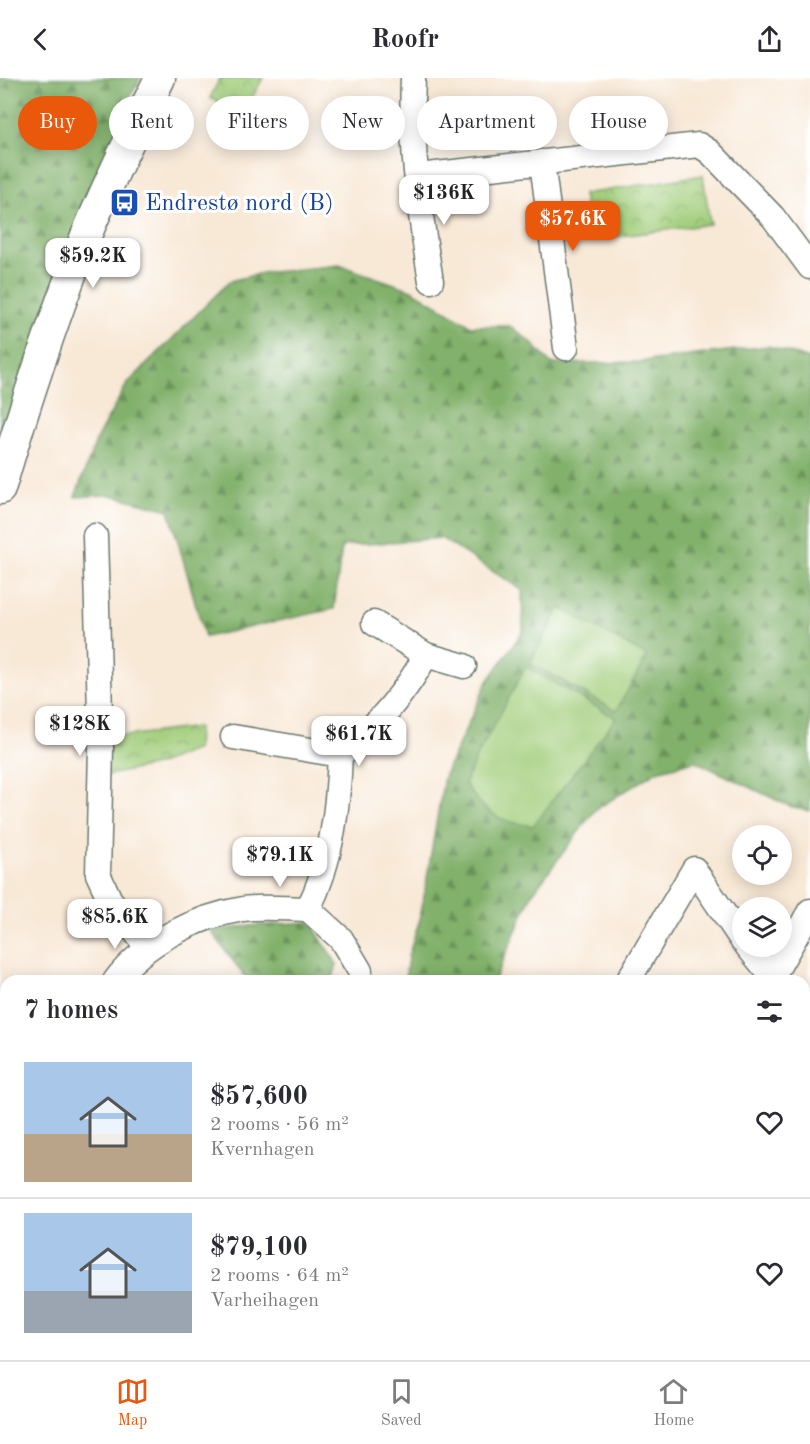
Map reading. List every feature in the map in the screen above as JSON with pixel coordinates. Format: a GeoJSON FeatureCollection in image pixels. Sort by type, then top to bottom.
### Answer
{"type":"FeatureCollection","features":[{"type":"Feature","properties":{"kind":"main road"},"geometry":{"type":"LineString","coordinates":[[0,489],[18,428],[83,244],[116,167],[160,78]]}},
{"type":"Feature","properties":{"kind":"street"},"geometry":{"type":"LineString","coordinates":[[413,78],[411,111],[431,281]]}},
{"type":"Feature","properties":{"kind":"street"},"geometry":{"type":"LineString","coordinates":[[418,176],[663,148],[703,147],[773,217],[810,267]]}},
{"type":"Feature","properties":{"kind":"street"},"geometry":{"type":"LineString","coordinates":[[542,162],[566,348]]}},
{"type":"Feature","properties":{"kind":"street"},"geometry":{"type":"LineString","coordinates":[[95,536],[101,748],[98,874],[110,900],[148,948]]}},
{"type":"Feature","properties":{"kind":"street"},"geometry":{"type":"LineString","coordinates":[[374,623],[426,655],[464,666]]}},
{"type":"Feature","properties":{"kind":"street"},"geometry":{"type":"LineString","coordinates":[[308,909],[321,884],[336,811],[340,755],[369,732],[410,685],[426,655]]}},
{"type":"Feature","properties":{"kind":"street"},"geometry":{"type":"LineString","coordinates":[[233,737],[340,755]]}},
{"type":"Feature","properties":{"kind":"street"},"geometry":{"type":"LineString","coordinates":[[632,975],[694,869],[732,925]]}},
{"type":"Feature","properties":{"kind":"street"},"geometry":{"type":"LineString","coordinates":[[121,975],[148,948],[194,922],[244,909],[308,909],[341,939],[360,970]]}},
{"type":"Feature","properties":{"kind":"street"},"geometry":{"type":"LineString","coordinates":[[776,975],[810,911]]}},
{"type":"Feature","properties":{"kind":"street"},"geometry":{"type":"LineString","coordinates":[[756,957],[771,975]]}},
{"type":"Feature","properties":{"kind":"green space"},"geometry":{"type":"Polygon","coordinates":[[[0,78],[141,78],[131,96],[109,96],[111,150],[32,364],[0,432],[0,78]]]}},
{"type":"Feature","properties":{"kind":"green space"},"geometry":{"type":"Polygon","coordinates":[[[220,78],[263,78],[253,96],[211,96],[220,78]]]}},
{"type":"Feature","properties":{"kind":"green space"},"geometry":{"type":"Polygon","coordinates":[[[703,175],[710,224],[591,240],[583,194],[703,175]]]}},
{"type":"Feature","properties":{"kind":"green space"},"geometry":{"type":"Polygon","coordinates":[[[339,265],[412,290],[471,326],[510,326],[531,342],[551,364],[638,362],[768,346],[810,359],[810,811],[789,806],[695,761],[657,771],[595,810],[532,894],[497,975],[406,975],[408,957],[420,919],[444,777],[486,684],[523,631],[522,590],[441,538],[342,546],[334,609],[205,637],[169,510],[110,495],[75,497],[98,436],[127,384],[230,281],[262,273],[339,265]]]}},
{"type":"Feature","properties":{"kind":"green space"},"geometry":{"type":"Polygon","coordinates":[[[560,608],[647,656],[616,711],[530,663],[560,608]]]}},
{"type":"Feature","properties":{"kind":"green space"},"geometry":{"type":"Polygon","coordinates":[[[526,667],[616,718],[533,826],[511,822],[493,814],[479,802],[465,784],[476,758],[526,667]]]}},
{"type":"Feature","properties":{"kind":"green space"},"geometry":{"type":"Polygon","coordinates":[[[198,727],[197,749],[160,764],[100,777],[101,739],[198,727]]]}},
{"type":"Feature","properties":{"kind":"green space"},"geometry":{"type":"Polygon","coordinates":[[[310,922],[337,964],[334,975],[244,975],[211,931],[310,922]]]}},
{"type":"Feature","properties":{"kind":"place","name":"Endrestø nord (B)"},"geometry":{"type":"Point","coordinates":[124,202]}}]}
